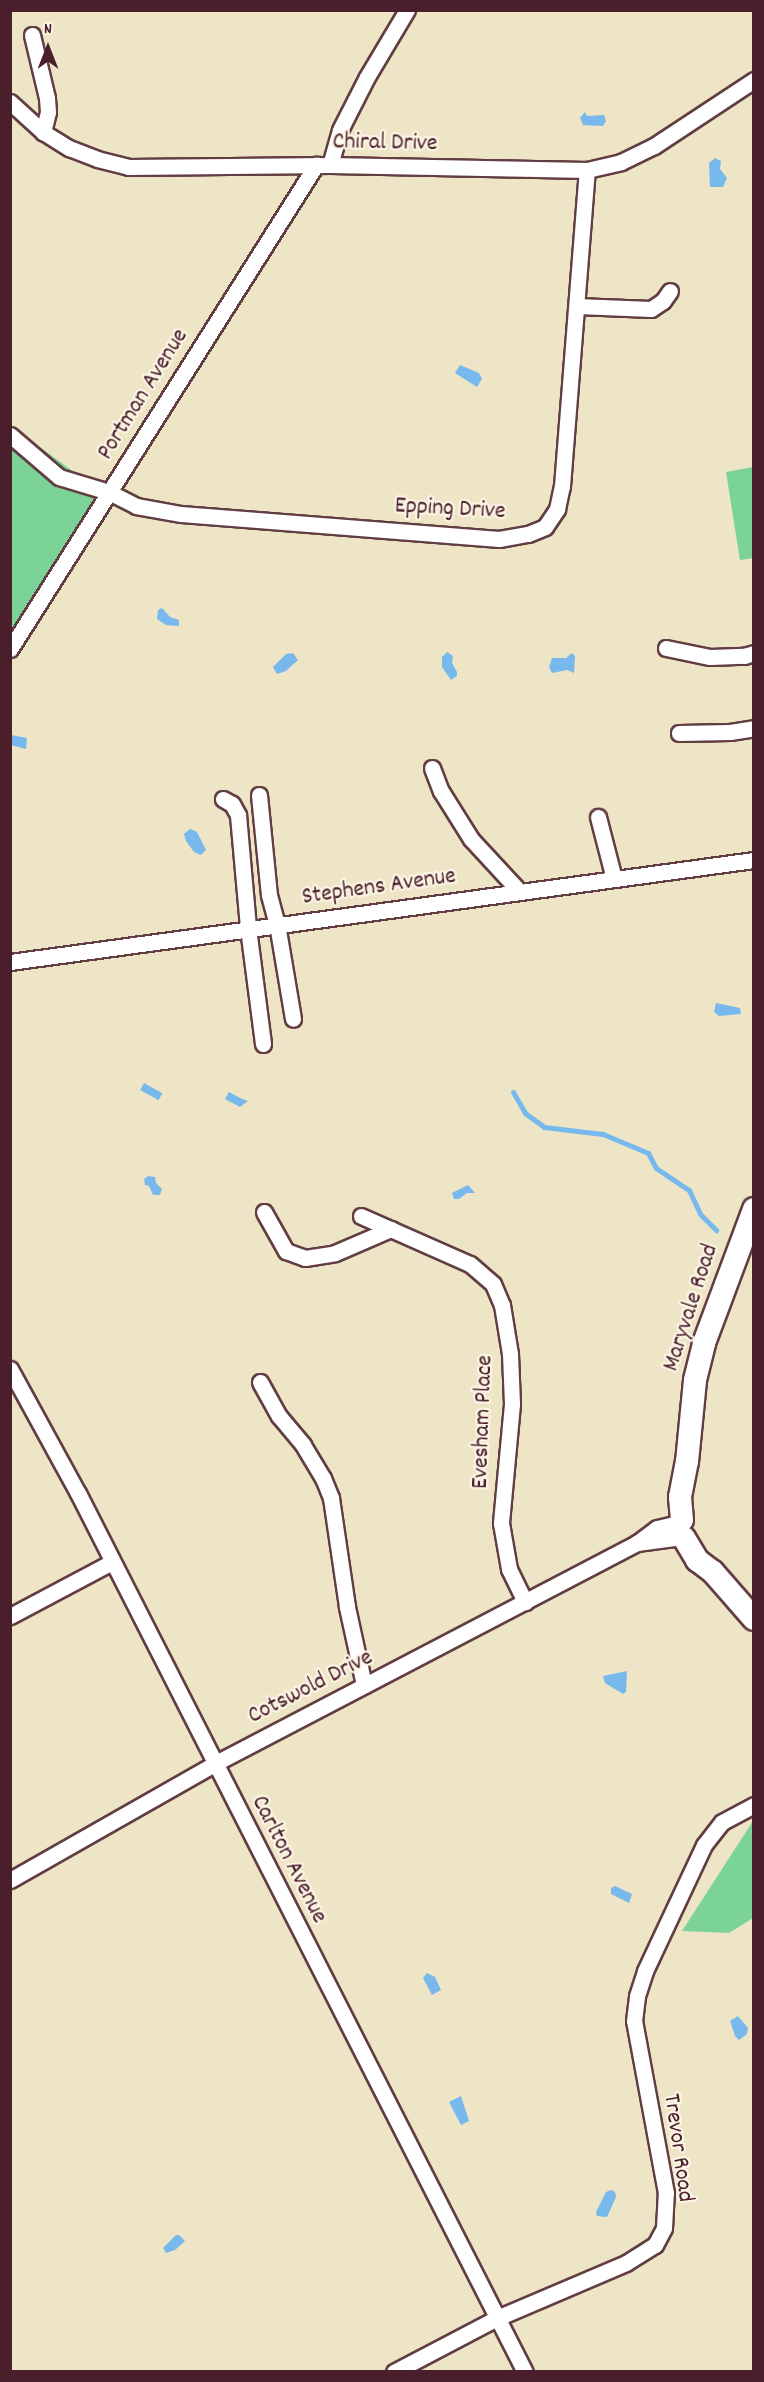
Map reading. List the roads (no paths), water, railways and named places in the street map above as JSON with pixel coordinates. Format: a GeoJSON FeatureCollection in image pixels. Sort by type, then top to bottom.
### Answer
{"type":"FeatureCollection","features":[{"type":"Feature","properties":{"kind":"street","name":"Portman Avenue"},"geometry":{"type":"LineString","coordinates":[[10,649],[109,492],[323,165],[367,77],[395,35],[407,10]]}},
{"type":"Feature","properties":{"kind":"street"},"geometry":{"type":"LineString","coordinates":[[32,35],[46,87],[48,112],[43,132]]}},
{"type":"Feature","properties":{"kind":"street","name":"Chiral Drive"},"geometry":{"type":"LineString","coordinates":[[10,102],[43,132],[69,148],[97,159],[128,167],[323,165],[587,170],[621,162],[654,146],[753,80]]}},
{"type":"Feature","properties":{"kind":"street","name":"Epping Drive"},"geometry":{"type":"LineString","coordinates":[[10,435],[59,477],[109,492],[136,506],[181,514],[500,539],[528,534],[545,527],[557,509],[562,486],[587,170]]}},
{"type":"Feature","properties":{"kind":"street"},"geometry":{"type":"LineString","coordinates":[[577,306],[651,309],[663,301],[670,291]]}},
{"type":"Feature","properties":{"kind":"street"},"geometry":{"type":"LineString","coordinates":[[666,648],[710,657],[744,656],[753,653]]}},
{"type":"Feature","properties":{"kind":"street"},"geometry":{"type":"LineString","coordinates":[[679,733],[730,732],[753,728]]}},
{"type":"Feature","properties":{"kind":"street"},"geometry":{"type":"LineString","coordinates":[[432,768],[441,791],[471,839],[520,892]]}},
{"type":"Feature","properties":{"kind":"street"},"geometry":{"type":"LineString","coordinates":[[259,795],[269,895],[277,924],[292,1019]]}},
{"type":"Feature","properties":{"kind":"street"},"geometry":{"type":"LineString","coordinates":[[224,799],[232,804],[238,815],[248,928],[263,1044]]}},
{"type":"Feature","properties":{"kind":"street"},"geometry":{"type":"LineString","coordinates":[[597,818],[614,879]]}},
{"type":"Feature","properties":{"kind":"street","name":"Stephens Avenue"},"geometry":{"type":"LineString","coordinates":[[10,962],[753,860]]}},
{"type":"Feature","properties":{"kind":"street"},"geometry":{"type":"LineString","coordinates":[[264,1212],[286,1251],[296,1257],[314,1257],[335,1253],[391,1229]]}},
{"type":"Feature","properties":{"kind":"street","name":"Evesham Place"},"geometry":{"type":"LineString","coordinates":[[361,1216],[470,1264],[493,1284],[502,1305],[510,1353],[512,1404],[501,1523],[509,1569],[525,1602]]}},
{"type":"Feature","properties":{"kind":"street","name":"Maryvale Road"},"geometry":{"type":"LineString","coordinates":[[752,1219],[704,1342],[695,1380],[687,1462],[695,1494],[686,1528],[707,1548],[713,1572],[753,1618]]}},
{"type":"Feature","properties":{"kind":"street","name":"Carlton Avenue"},"geometry":{"type":"LineString","coordinates":[[10,1369],[112,1562],[525,2372]]}},
{"type":"Feature","properties":{"kind":"street"},"geometry":{"type":"LineString","coordinates":[[260,1382],[279,1416],[303,1445],[331,1498],[347,1607],[364,1685]]}},
{"type":"Feature","properties":{"kind":"street","name":"Cotswold Drive"},"geometry":{"type":"LineString","coordinates":[[10,1880],[214,1764],[637,1543],[657,1528],[686,1528]]}},
{"type":"Feature","properties":{"kind":"street"},"geometry":{"type":"LineString","coordinates":[[10,1616],[112,1562]]}},
{"type":"Feature","properties":{"kind":"street","name":"Trevor Road"},"geometry":{"type":"LineString","coordinates":[[394,2372],[497,2318],[626,2263],[655,2245],[664,2228],[666,2193],[634,2020],[637,1996],[645,1971],[704,1845],[722,1822],[753,1805]]}},
{"type":"Feature","properties":{"kind":"water"},"geometry":{"type":"Polygon","coordinates":[[[585,112],[587,116],[604,115],[606,121],[603,126],[583,125],[580,118],[585,112]]]}},
{"type":"Feature","properties":{"kind":"water"},"geometry":{"type":"Polygon","coordinates":[[[715,158],[721,161],[720,169],[727,178],[723,187],[710,187],[709,163],[715,158]]]}},
{"type":"Feature","properties":{"kind":"water"},"geometry":{"type":"Polygon","coordinates":[[[460,365],[479,373],[482,379],[477,387],[455,373],[460,365]]]}},
{"type":"Feature","properties":{"kind":"water"},"geometry":{"type":"Polygon","coordinates":[[[162,608],[170,617],[179,620],[179,626],[166,625],[157,619],[158,610],[162,608]]]}},
{"type":"Feature","properties":{"kind":"water"},"geometry":{"type":"Polygon","coordinates":[[[447,652],[453,656],[452,663],[457,672],[457,676],[451,680],[442,667],[442,657],[447,652]]]}},
{"type":"Feature","properties":{"kind":"water"},"geometry":{"type":"Polygon","coordinates":[[[293,653],[298,660],[286,671],[277,674],[273,667],[286,654],[293,653]]]}},
{"type":"Feature","properties":{"kind":"water"},"geometry":{"type":"Polygon","coordinates":[[[572,653],[575,656],[574,673],[567,670],[552,673],[549,667],[552,658],[566,658],[572,653]]]}},
{"type":"Feature","properties":{"kind":"water"},"geometry":{"type":"Polygon","coordinates":[[[11,735],[27,738],[26,749],[11,745],[11,735]]]}},
{"type":"Feature","properties":{"kind":"water"},"geometry":{"type":"Polygon","coordinates":[[[190,829],[197,832],[206,850],[201,855],[194,852],[186,841],[184,834],[190,829]]]}},
{"type":"Feature","properties":{"kind":"water"},"geometry":{"type":"Polygon","coordinates":[[[716,1003],[740,1008],[741,1014],[719,1016],[714,1012],[716,1003]]]}},
{"type":"Feature","properties":{"kind":"water"},"geometry":{"type":"Polygon","coordinates":[[[144,1083],[162,1093],[158,1100],[140,1090],[144,1083]]]}},
{"type":"Feature","properties":{"kind":"water"},"geometry":{"type":"Polygon","coordinates":[[[229,1092],[248,1101],[240,1107],[225,1099],[229,1092]]]}},
{"type":"Feature","properties":{"kind":"water"},"geometry":{"type":"Polygon","coordinates":[[[148,1176],[155,1177],[156,1183],[162,1189],[160,1195],[153,1195],[149,1186],[145,1185],[144,1179],[148,1176]]]}},
{"type":"Feature","properties":{"kind":"water"},"geometry":{"type":"Polygon","coordinates":[[[468,1185],[475,1193],[467,1193],[459,1199],[454,1199],[452,1193],[468,1185]]]}},
{"type":"Feature","properties":{"kind":"water"},"geometry":{"type":"Polygon","coordinates":[[[627,1671],[626,1692],[623,1694],[605,1683],[603,1676],[627,1671]]]}},
{"type":"Feature","properties":{"kind":"water"},"geometry":{"type":"Polygon","coordinates":[[[615,1886],[632,1894],[629,1903],[611,1894],[611,1888],[615,1886]]]}},
{"type":"Feature","properties":{"kind":"water"},"geometry":{"type":"Polygon","coordinates":[[[427,1973],[435,1977],[441,1990],[432,1995],[423,1978],[427,1973]]]}},
{"type":"Feature","properties":{"kind":"water"},"geometry":{"type":"Polygon","coordinates":[[[738,2016],[748,2028],[747,2034],[739,2040],[735,2036],[730,2021],[738,2016]]]}},
{"type":"Feature","properties":{"kind":"water"},"geometry":{"type":"Polygon","coordinates":[[[461,2096],[469,2121],[461,2125],[449,2102],[461,2096]]]}},
{"type":"Feature","properties":{"kind":"water"},"geometry":{"type":"Polygon","coordinates":[[[611,2190],[615,2192],[616,2197],[607,2217],[597,2216],[596,2212],[606,2192],[611,2190]]]}},
{"type":"Feature","properties":{"kind":"water"},"geometry":{"type":"Polygon","coordinates":[[[176,2235],[185,2241],[175,2250],[166,2253],[163,2248],[176,2235]]]}},
{"type":"Feature","properties":{"kind":"waterway"},"geometry":{"type":"LineString","coordinates":[[513,1092],[525,1113],[544,1127],[603,1134],[648,1153],[656,1168],[689,1190],[700,1214],[716,1230]]}}]}
